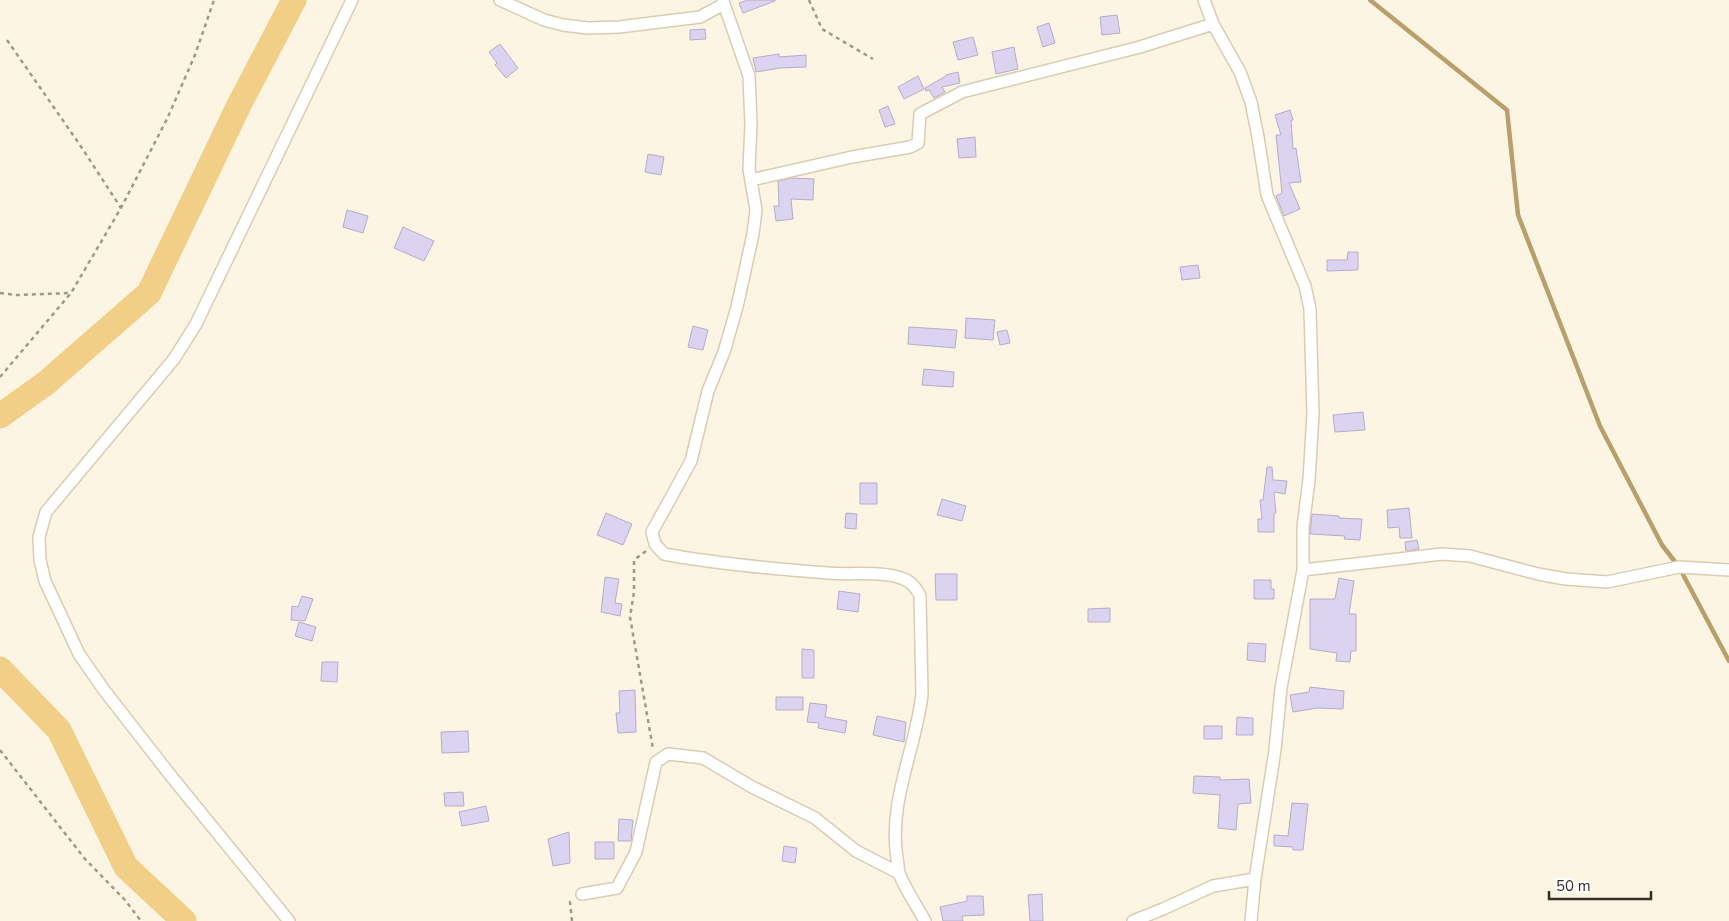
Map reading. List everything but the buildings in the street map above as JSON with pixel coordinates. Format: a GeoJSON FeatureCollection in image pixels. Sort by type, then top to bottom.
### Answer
{"type":"FeatureCollection","features":[{"type":"Feature","properties":{"kind":"street"},"geometry":{"type":"LineString","coordinates":[[289,921],[171,776],[104,690],[79,654],[45,581],[40,560],[39,537],[46,512],[174,359],[196,324],[352,0]]}},
{"type":"Feature","properties":{"kind":"street"},"geometry":{"type":"LineString","coordinates":[[500,0],[562,26],[588,28],[619,27],[700,17],[723,2],[749,76],[751,124],[749,169],[756,210],[737,307],[724,352],[708,391],[691,461],[652,532],[655,544],[664,554],[814,572],[849,575],[890,575],[904,578],[915,586],[920,596],[922,694],[896,820],[896,848],[899,873],[925,921]]}},
{"type":"Feature","properties":{"kind":"street"},"geometry":{"type":"LineString","coordinates":[[1204,0],[1213,24],[1240,72],[1251,102],[1267,195],[1305,286],[1310,309],[1313,414],[1309,480],[1303,527],[1303,570],[1281,688],[1275,750],[1255,879],[1251,921]]}},
{"type":"Feature","properties":{"kind":"street"},"geometry":{"type":"LineString","coordinates":[[751,180],[852,156],[910,147],[918,143],[920,114],[962,92],[1140,47],[1213,24]]}},
{"type":"Feature","properties":{"kind":"street"},"geometry":{"type":"LineString","coordinates":[[1303,570],[1442,554],[1470,556],[1538,574],[1607,582],[1679,567],[1729,570]]}},
{"type":"Feature","properties":{"kind":"street"},"geometry":{"type":"LineString","coordinates":[[582,894],[616,888],[636,852],[656,762],[668,754],[702,758],[752,787],[815,818],[856,850],[899,873]]}},
{"type":"Feature","properties":{"kind":"street"},"geometry":{"type":"LineString","coordinates":[[1133,921],[1213,886],[1255,879]]}},
{"type":"Feature","properties":{"kind":"path"},"geometry":{"type":"LineString","coordinates":[[0,377],[71,293],[120,208],[167,118],[195,55],[214,0]]}},
{"type":"Feature","properties":{"kind":"path"},"geometry":{"type":"LineString","coordinates":[[809,0],[822,29],[873,59]]}},
{"type":"Feature","properties":{"kind":"path"},"geometry":{"type":"LineString","coordinates":[[7,40],[80,145],[120,208]]}},
{"type":"Feature","properties":{"kind":"path"},"geometry":{"type":"LineString","coordinates":[[0,293],[17,295],[71,293]]}},
{"type":"Feature","properties":{"kind":"path"},"geometry":{"type":"LineString","coordinates":[[655,544],[634,560],[634,592],[630,618],[656,762]]}},
{"type":"Feature","properties":{"kind":"path"},"geometry":{"type":"LineString","coordinates":[[0,750],[85,859],[125,900],[141,921]]}},
{"type":"Feature","properties":{"kind":"path"},"geometry":{"type":"LineString","coordinates":[[572,921],[570,902],[582,894]]}},
{"type":"Feature","properties":{"kind":"waterway"},"geometry":{"type":"LineString","coordinates":[[0,416],[46,383],[149,293],[239,105],[294,0]]}},
{"type":"Feature","properties":{"kind":"waterway"},"geometry":{"type":"LineString","coordinates":[[1370,0],[1507,110],[1518,215],[1600,426],[1662,545],[1679,567],[1729,661]]}},
{"type":"Feature","properties":{"kind":"waterway"},"geometry":{"type":"LineString","coordinates":[[0,669],[59,730],[126,867],[184,921]]}}]}
